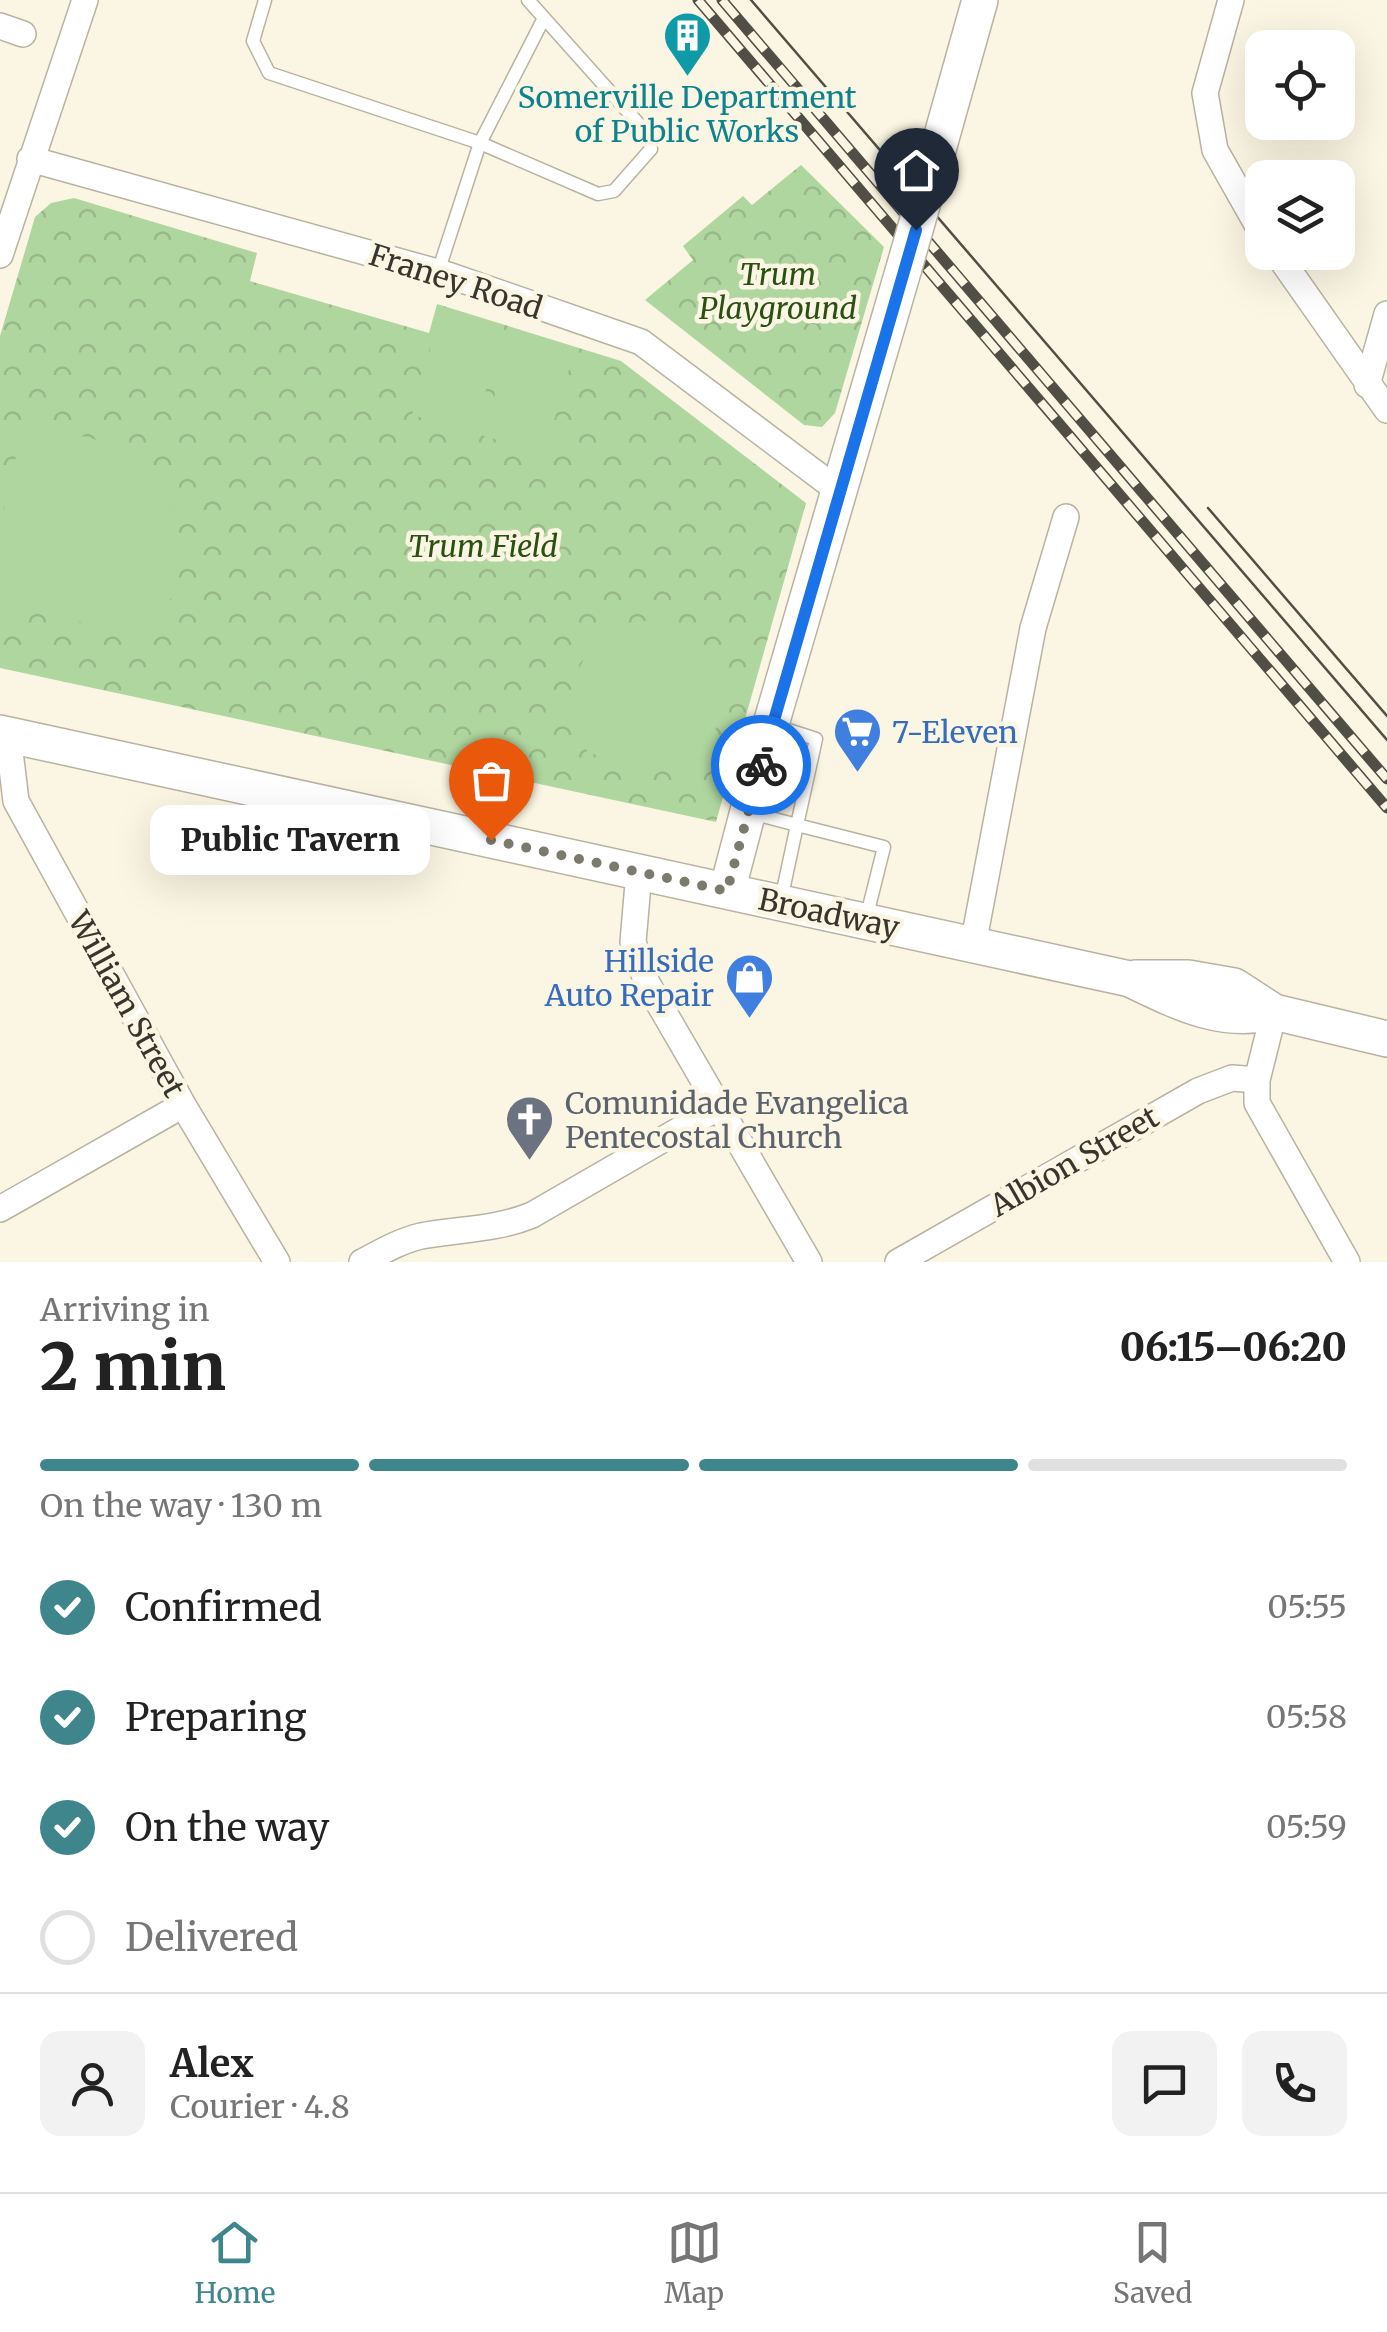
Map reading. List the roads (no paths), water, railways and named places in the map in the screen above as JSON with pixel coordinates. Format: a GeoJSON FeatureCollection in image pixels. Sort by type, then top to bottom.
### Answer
{"type":"FeatureCollection","features":[{"type":"Feature","properties":{"kind":"main road"},"geometry":{"type":"LineString","coordinates":[[727,891],[771,724],[980,0]]}},
{"type":"Feature","properties":{"kind":"main road","name":"Broadway"},"geometry":{"type":"LineString","coordinates":[[4,734],[1130,978],[1188,978],[1234,986],[1274,1012],[1387,1039]]}},
{"type":"Feature","properties":{"kind":"street"},"geometry":{"type":"LineString","coordinates":[[0,255],[84,0]]}},
{"type":"Feature","properties":{"kind":"street"},"geometry":{"type":"LineString","coordinates":[[1231,0],[1205,93],[1215,150],[1245,203]]}},
{"type":"Feature","properties":{"kind":"street","name":"Franey Road"},"geometry":{"type":"LineString","coordinates":[[30,159],[438,272],[641,342],[838,491]]}},
{"type":"Feature","properties":{"kind":"street"},"geometry":{"type":"LineString","coordinates":[[1288,270],[1387,410]]}},
{"type":"Feature","properties":{"kind":"street"},"geometry":{"type":"LineString","coordinates":[[1367,385],[1387,314]]}},
{"type":"Feature","properties":{"kind":"street"},"geometry":{"type":"LineString","coordinates":[[972,944],[1034,628],[1066,517]]}},
{"type":"Feature","properties":{"kind":"street","name":"William Street"},"geometry":{"type":"LineString","coordinates":[[4,734],[16,800],[183,1105],[275,1261]]}},
{"type":"Feature","properties":{"kind":"street"},"geometry":{"type":"LineString","coordinates":[[639,872],[633,942],[648,984],[808,1262]]}},
{"type":"Feature","properties":{"kind":"street"},"geometry":{"type":"LineString","coordinates":[[1274,1012],[1256,1080],[1260,1110],[1347,1262]]}},
{"type":"Feature","properties":{"kind":"street","name":"Albion Street"},"geometry":{"type":"LineString","coordinates":[[898,1262],[1198,1091],[1232,1078],[1256,1080]]}},
{"type":"Feature","properties":{"kind":"street"},"geometry":{"type":"LineString","coordinates":[[0,1209],[183,1105]]}},
{"type":"Feature","properties":{"kind":"street"},"geometry":{"type":"LineString","coordinates":[[362,1262],[420,1236],[505,1224],[532,1215],[719,1107]]}},
{"type":"Feature","properties":{"kind":"lane"},"geometry":{"type":"LineString","coordinates":[[265,0],[253,41],[269,73],[480,143],[598,194],[614,191],[651,149],[646,132],[528,0]]}},
{"type":"Feature","properties":{"kind":"lane"},"geometry":{"type":"LineString","coordinates":[[438,272],[480,143],[544,18]]}},
{"type":"Feature","properties":{"kind":"lane"},"geometry":{"type":"LineString","coordinates":[[771,724],[816,739],[781,902]]}},
{"type":"Feature","properties":{"kind":"lane"},"geometry":{"type":"LineString","coordinates":[[749,812],[884,847],[866,922]]}},
{"type":"Feature","properties":{"kind":"tram line"},"geometry":{"type":"LineString","coordinates":[[751,0],[1387,740]]}},
{"type":"Feature","properties":{"kind":"tram line"},"geometry":{"type":"LineString","coordinates":[[1208,508],[1387,716]]}},
{"type":"Feature","properties":{"kind":"railway"},"geometry":{"type":"LineString","coordinates":[[698,0],[1387,808]]}},
{"type":"Feature","properties":{"kind":"railway"},"geometry":{"type":"LineString","coordinates":[[722,0],[1387,779]]}},
{"type":"Feature","properties":{"kind":"place","name":"Somerville Department of Public Works"},"geometry":{"type":"Point","coordinates":[687,78]}},
{"type":"Feature","properties":{"kind":"place","name":"7-Eleven"},"geometry":{"type":"Point","coordinates":[857,774]}},
{"type":"Feature","properties":{"kind":"place","name":"Public Tavern"},"geometry":{"type":"Point","coordinates":[491,840]}},
{"type":"Feature","properties":{"kind":"place","name":"Hillside Auto Repair"},"geometry":{"type":"Point","coordinates":[749,1020]}},
{"type":"Feature","properties":{"kind":"place","name":"Comunidade Evangelica Pentecostal Church"},"geometry":{"type":"Point","coordinates":[530,1162]}},
{"type":"Feature","properties":{"kind":"park label","name":"Trum Playground"},"geometry":{"type":"Point","coordinates":[778,291]}},
{"type":"Feature","properties":{"kind":"park label","name":"Trum Field"},"geometry":{"type":"Point","coordinates":[483,546]}}]}
